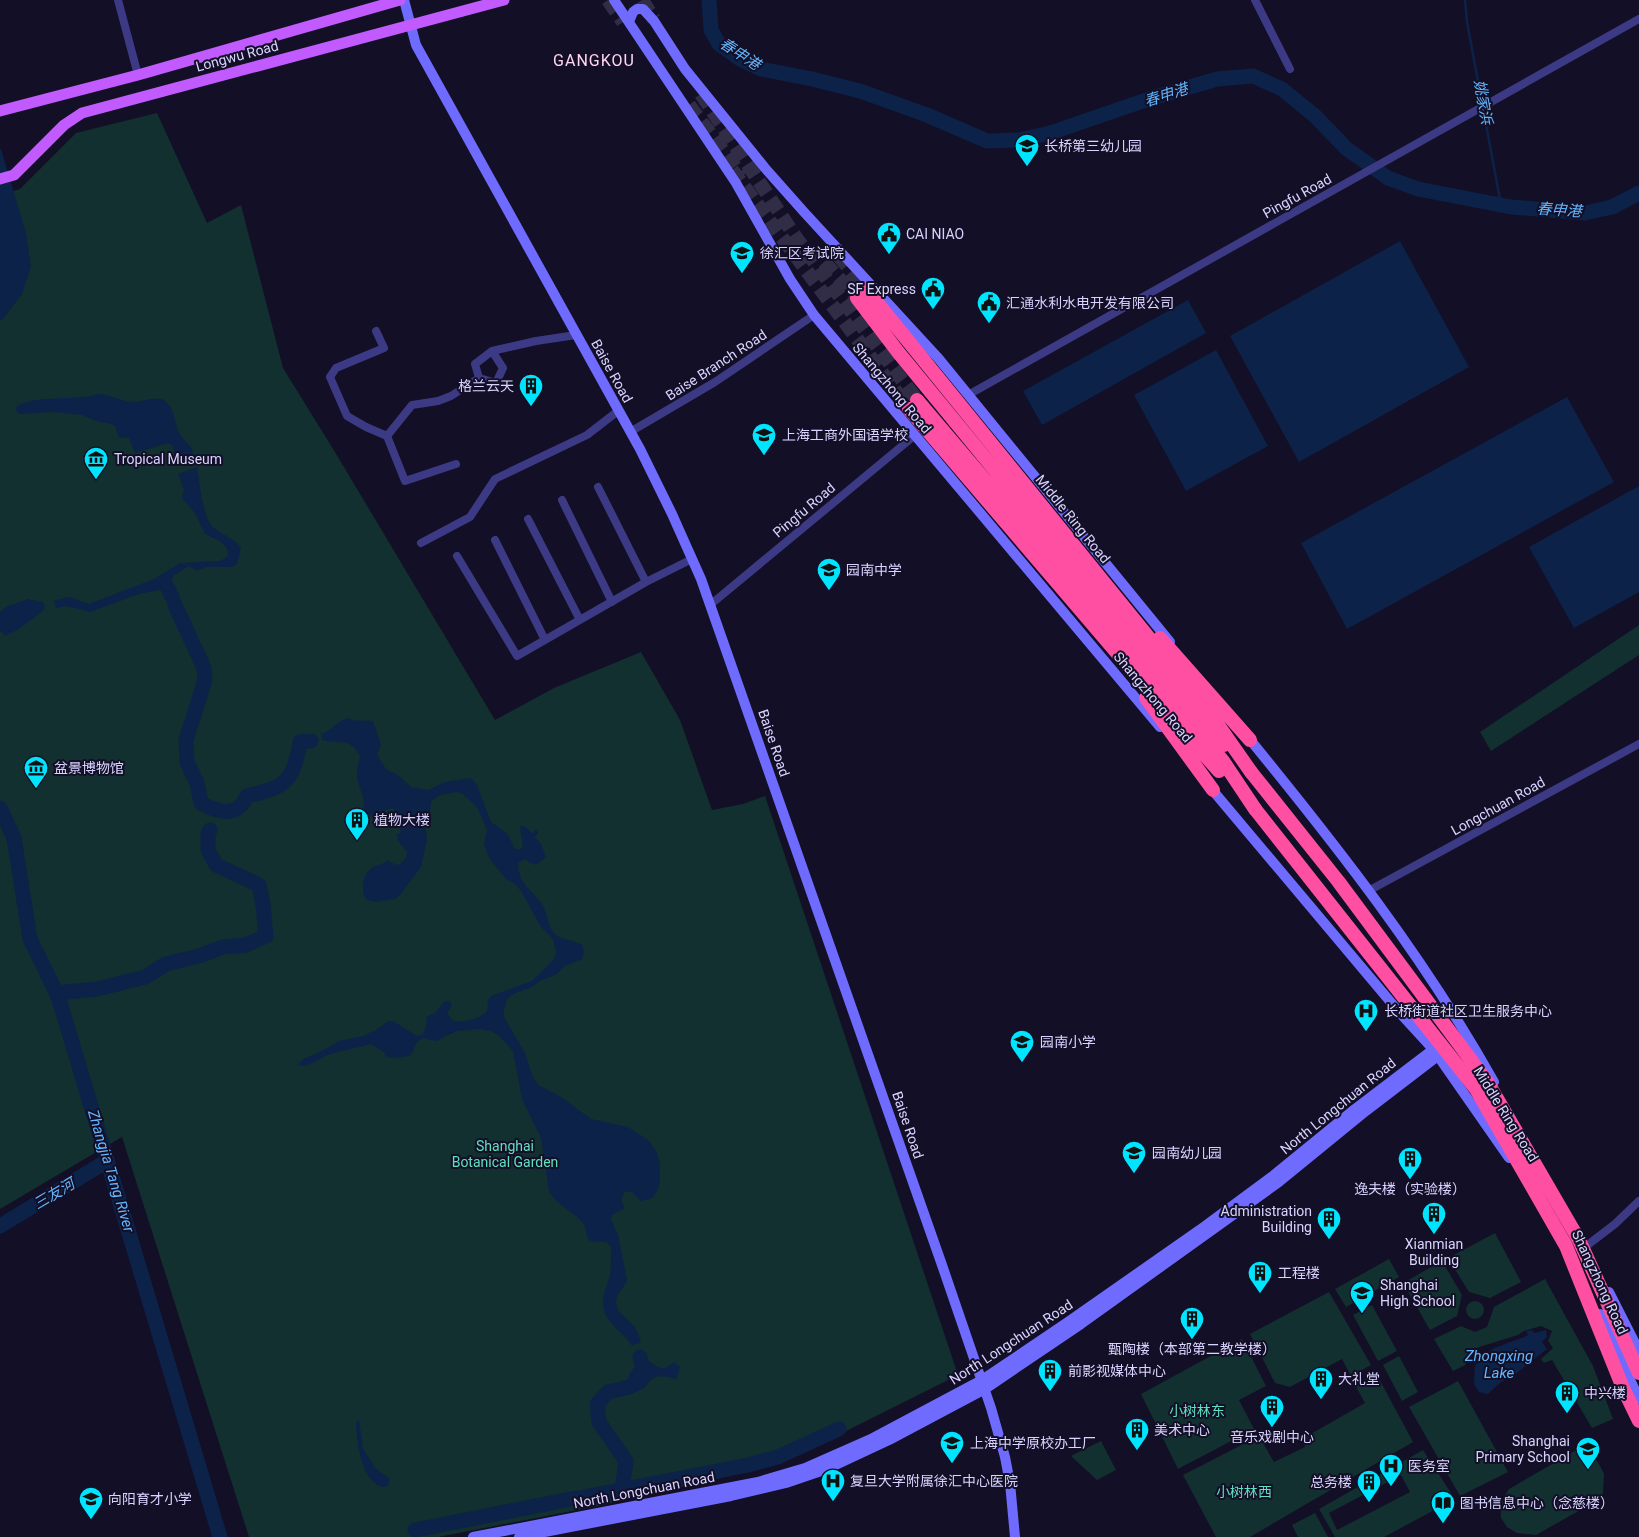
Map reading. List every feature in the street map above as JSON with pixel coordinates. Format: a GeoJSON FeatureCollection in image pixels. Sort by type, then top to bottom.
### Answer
{"type":"FeatureCollection","features":[{"type":"Feature","properties":{"kind":"highway","name":"Middle Ring Road"},"geometry":{"type":"LineString","coordinates":[[1164,683],[1030,492],[862,294],[905,360],[1164,683],[1223,761],[1255,809],[1476,1089],[1566,1246],[1623,1388],[1639,1421]]}},
{"type":"Feature","properties":{"kind":"highway","name":"Middle Ring Road"},"geometry":{"type":"LineString","coordinates":[[1164,683],[1128,665],[913,404],[1164,683],[1251,772],[1338,880],[1488,1083],[1579,1240],[1639,1373]]}},
{"type":"Feature","properties":{"kind":"highway"},"geometry":{"type":"LineString","coordinates":[[1030,492],[1250,740]]}},
{"type":"Feature","properties":{"kind":"highway"},"geometry":{"type":"LineString","coordinates":[[1128,665],[1149,704],[1213,790]]}},
{"type":"Feature","properties":{"kind":"main road","name":"Longwu Road"},"geometry":{"type":"LineString","coordinates":[[0,111],[138,75],[402,0]]}},
{"type":"Feature","properties":{"kind":"main road","name":"Baise Road"},"geometry":{"type":"LineString","coordinates":[[402,0],[416,45],[660,489],[710,604],[983,1384],[1005,1457],[1014,1508],[1015,1537]]}},
{"type":"Feature","properties":{"kind":"main road","name":"Longwu Road"},"geometry":{"type":"LineString","coordinates":[[0,179],[14,175],[64,125],[82,112],[504,0]]}},
{"type":"Feature","properties":{"kind":"main road","name":"Shangzhong Road"},"geometry":{"type":"LineString","coordinates":[[614,0],[736,183],[790,279],[814,315],[1398,1012],[1436,1052],[1563,1235],[1639,1399]]}},
{"type":"Feature","properties":{"kind":"main road","name":"Shangzhong Road"},"geometry":{"type":"LineString","coordinates":[[643,0],[654,21],[685,69],[765,168],[939,359],[1370,890],[1465,1031],[1586,1247],[1639,1351]]}},
{"type":"Feature","properties":{"kind":"main road","name":"Shangzhong Road"},"geometry":{"type":"LineString","coordinates":[[629,22],[633,12],[637,9],[643,9],[654,21]]}},
{"type":"Feature","properties":{"kind":"main road","name":"North Longchuan Road"},"geometry":{"type":"LineString","coordinates":[[519,1537],[732,1496],[786,1483],[846,1460],[889,1440],[1081,1324],[1226,1222],[1301,1166],[1436,1052],[1465,1031]]}},
{"type":"Feature","properties":{"kind":"main road","name":"North Longchuan Road"},"geometry":{"type":"LineString","coordinates":[[473,1537],[730,1488],[783,1475],[824,1460],[874,1438],[983,1384]]}},
{"type":"Feature","properties":{"kind":"street"},"geometry":{"type":"LineString","coordinates":[[118,0],[138,75]]}},
{"type":"Feature","properties":{"kind":"street"},"geometry":{"type":"LineString","coordinates":[[1255,0],[1290,69]]}},
{"type":"Feature","properties":{"kind":"street","name":"Pingfu Road"},"geometry":{"type":"LineString","coordinates":[[968,395],[1639,19]]}},
{"type":"Feature","properties":{"kind":"street","name":"Baise Branch Road"},"geometry":{"type":"LineString","coordinates":[[630,432],[715,382],[814,315]]}},
{"type":"Feature","properties":{"kind":"street"},"geometry":{"type":"LineString","coordinates":[[376,331],[384,348],[336,368],[330,377],[347,416],[387,436],[405,480],[456,464]]}},
{"type":"Feature","properties":{"kind":"street"},"geometry":{"type":"LineString","coordinates":[[479,378],[475,364],[492,351],[536,341],[576,335]]}},
{"type":"Feature","properties":{"kind":"street"},"geometry":{"type":"LineString","coordinates":[[387,436],[412,405],[438,401],[451,396],[479,378],[496,383],[503,368],[492,351]]}},
{"type":"Feature","properties":{"kind":"street"},"geometry":{"type":"LineString","coordinates":[[421,543],[470,516],[495,479],[587,435],[618,411]]}},
{"type":"Feature","properties":{"kind":"street","name":"Pingfu Road"},"geometry":{"type":"LineString","coordinates":[[710,604],[914,436]]}},
{"type":"Feature","properties":{"kind":"street"},"geometry":{"type":"LineString","coordinates":[[598,487],[646,582]]}},
{"type":"Feature","properties":{"kind":"street"},"geometry":{"type":"LineString","coordinates":[[562,500],[612,602]]}},
{"type":"Feature","properties":{"kind":"street"},"geometry":{"type":"LineString","coordinates":[[528,520],[580,620]]}},
{"type":"Feature","properties":{"kind":"street"},"geometry":{"type":"LineString","coordinates":[[495,540],[545,640]]}},
{"type":"Feature","properties":{"kind":"street"},"geometry":{"type":"LineString","coordinates":[[457,556],[517,656],[646,582],[692,559]]}},
{"type":"Feature","properties":{"kind":"street","name":"Longchuan Road"},"geometry":{"type":"LineString","coordinates":[[1370,890],[1639,744]]}},
{"type":"Feature","properties":{"kind":"street"},"geometry":{"type":"LineString","coordinates":[[1573,1255],[1615,1224],[1639,1201]]}},
{"type":"Feature","properties":{"kind":"green space","name":"Shanghai Botanical Garden"},"geometry":{"type":"Polygon","coordinates":[[[157,113],[207,223],[241,205],[283,368],[495,720],[554,688],[641,652],[680,720],[712,810],[743,804],[765,796],[958,1375],[812,1448],[752,1471],[598,1506],[438,1537],[249,1537],[122,1137],[0,1209],[0,195],[20,189],[76,133],[157,113]]]}},
{"type":"Feature","properties":{"kind":"green space"},"geometry":{"type":"Polygon","coordinates":[[[1639,625],[1639,655],[1491,751],[1480,732],[1639,625]]]}},
{"type":"Feature","properties":{"kind":"green space"},"geometry":{"type":"Polygon","coordinates":[[[1495,1233],[1521,1282],[1490,1298],[1469,1292],[1448,1258],[1495,1233]]]}},
{"type":"Feature","properties":{"kind":"green space"},"geometry":{"type":"Polygon","coordinates":[[[1389,1259],[1399,1277],[1346,1307],[1335,1289],[1389,1259]]]}},
{"type":"Feature","properties":{"kind":"green space"},"geometry":{"type":"Polygon","coordinates":[[[1442,1261],[1462,1295],[1457,1316],[1430,1330],[1403,1283],[1442,1261]]]}},
{"type":"Feature","properties":{"kind":"green space"},"geometry":{"type":"Polygon","coordinates":[[[1545,1279],[1593,1366],[1613,1419],[1592,1428],[1552,1360],[1544,1363],[1541,1359],[1553,1348],[1548,1341],[1552,1331],[1541,1326],[1476,1348],[1465,1365],[1453,1371],[1434,1339],[1461,1326],[1475,1332],[1487,1327],[1494,1307],[1545,1279]]]}},
{"type":"Feature","properties":{"kind":"green space"},"geometry":{"type":"Polygon","coordinates":[[[1329,1292],[1371,1365],[1351,1376],[1342,1359],[1290,1387],[1275,1383],[1250,1334],[1329,1292]]]}},
{"type":"Feature","properties":{"kind":"green space"},"geometry":{"type":"Polygon","coordinates":[[[1475,1301],[1481,1304],[1484,1310],[1481,1316],[1475,1319],[1469,1316],[1466,1310],[1469,1304],[1475,1301]]]}},
{"type":"Feature","properties":{"kind":"green space"},"geometry":{"type":"Polygon","coordinates":[[[1372,1305],[1397,1351],[1378,1361],[1353,1315],[1372,1305]]]}},
{"type":"Feature","properties":{"kind":"green space","name":"小树林东"},"geometry":{"type":"Polygon","coordinates":[[[1242,1339],[1266,1386],[1239,1400],[1254,1429],[1178,1469],[1141,1394],[1242,1339]]]}},
{"type":"Feature","properties":{"kind":"green space"},"geometry":{"type":"Polygon","coordinates":[[[1399,1356],[1418,1392],[1402,1401],[1383,1365],[1399,1356]]]}},
{"type":"Feature","properties":{"kind":"green space","name":"小树林西"},"geometry":{"type":"Polygon","coordinates":[[[1376,1373],[1413,1442],[1250,1537],[1216,1537],[1183,1475],[1259,1436],[1274,1462],[1305,1447],[1302,1439],[1365,1403],[1355,1385],[1376,1373]]]}},
{"type":"Feature","properties":{"kind":"green space"},"geometry":{"type":"Polygon","coordinates":[[[1458,1381],[1508,1472],[1460,1496],[1409,1407],[1458,1381]]]}},
{"type":"Feature","properties":{"kind":"green space"},"geometry":{"type":"Polygon","coordinates":[[[1101,1441],[1116,1470],[1097,1480],[1071,1456],[1101,1441]]]}},
{"type":"Feature","properties":{"kind":"green space"},"geometry":{"type":"Polygon","coordinates":[[[1580,1448],[1596,1459],[1604,1474],[1603,1494],[1598,1500],[1536,1535],[1517,1533],[1507,1527],[1501,1518],[1500,1503],[1509,1489],[1580,1448]]]}},
{"type":"Feature","properties":{"kind":"green space"},"geometry":{"type":"Polygon","coordinates":[[[1423,1450],[1455,1499],[1384,1537],[1335,1537],[1319,1509],[1423,1450]],[[1401,1475],[1329,1513],[1337,1530],[1410,1492],[1401,1475]]]}},
{"type":"Feature","properties":{"kind":"green space"},"geometry":{"type":"Polygon","coordinates":[[[1315,1513],[1328,1537],[1298,1537],[1292,1525],[1315,1513]]]}},
{"type":"Feature","properties":{"kind":"water"},"geometry":{"type":"Polygon","coordinates":[[[0,150],[26,233],[31,267],[22,294],[0,321],[0,150]]]}},
{"type":"Feature","properties":{"kind":"water"},"geometry":{"type":"Polygon","coordinates":[[[1400,241],[1469,367],[1299,462],[1230,336],[1400,241]]]}},
{"type":"Feature","properties":{"kind":"water"},"geometry":{"type":"Polygon","coordinates":[[[1188,300],[1206,333],[1042,425],[1023,391],[1188,300]]]}},
{"type":"Feature","properties":{"kind":"water"},"geometry":{"type":"Polygon","coordinates":[[[1216,350],[1268,446],[1186,491],[1134,395],[1216,350]]]}},
{"type":"Feature","properties":{"kind":"water"},"geometry":{"type":"Polygon","coordinates":[[[97,394],[130,402],[162,399],[169,404],[179,432],[191,446],[193,455],[176,459],[172,445],[168,443],[135,453],[129,438],[119,438],[115,426],[112,424],[96,421],[82,415],[54,412],[20,414],[16,408],[20,404],[36,400],[83,397],[97,394]]]}},
{"type":"Feature","properties":{"kind":"water"},"geometry":{"type":"Polygon","coordinates":[[[1567,397],[1614,482],[1347,629],[1301,543],[1567,397]]]}},
{"type":"Feature","properties":{"kind":"water"},"geometry":{"type":"Polygon","coordinates":[[[197,467],[206,515],[213,527],[235,541],[241,548],[237,564],[233,567],[206,567],[197,571],[189,566],[173,576],[171,585],[168,588],[139,594],[90,612],[66,606],[56,608],[54,601],[69,597],[89,604],[154,579],[180,563],[219,561],[228,555],[227,548],[220,541],[205,534],[194,512],[182,498],[184,490],[178,474],[197,467]]]}},
{"type":"Feature","properties":{"kind":"water"},"geometry":{"type":"Polygon","coordinates":[[[1639,486],[1639,592],[1574,628],[1529,547],[1639,486]]]}},
{"type":"Feature","properties":{"kind":"water"},"geometry":{"type":"Polygon","coordinates":[[[28,599],[43,602],[44,610],[19,629],[5,636],[0,630],[0,612],[6,607],[28,599]]]}},
{"type":"Feature","properties":{"kind":"water"},"geometry":{"type":"Polygon","coordinates":[[[348,718],[373,721],[381,745],[377,754],[380,760],[386,769],[398,775],[411,787],[428,790],[445,782],[471,778],[477,785],[491,822],[507,833],[515,849],[523,847],[521,826],[526,827],[532,833],[536,829],[538,832],[534,837],[540,842],[546,857],[536,865],[525,859],[518,863],[521,878],[542,904],[554,933],[559,937],[582,945],[584,952],[582,959],[565,966],[557,974],[509,997],[504,1010],[504,1017],[525,1053],[533,1077],[538,1085],[561,1097],[591,1119],[628,1127],[648,1140],[657,1152],[660,1164],[660,1183],[656,1193],[651,1199],[641,1201],[632,1192],[625,1192],[621,1200],[625,1208],[612,1215],[611,1220],[618,1235],[627,1280],[616,1302],[620,1312],[635,1328],[641,1342],[632,1346],[607,1318],[603,1308],[603,1298],[610,1275],[611,1247],[606,1242],[590,1241],[582,1222],[560,1204],[549,1191],[541,1138],[522,1099],[513,1051],[498,1035],[491,1031],[480,1029],[457,1031],[436,1041],[422,1038],[418,1041],[410,1056],[386,1057],[384,1052],[371,1044],[330,1054],[306,1066],[298,1065],[303,1059],[339,1041],[363,1036],[376,1030],[388,1021],[393,1021],[417,1036],[423,1034],[427,1024],[426,1017],[436,1012],[445,1001],[450,1001],[452,1005],[447,1013],[453,1021],[467,1021],[475,1018],[487,1011],[488,1000],[491,996],[532,981],[554,959],[556,952],[553,939],[541,927],[521,891],[515,884],[506,879],[489,858],[484,844],[487,830],[478,809],[461,793],[440,795],[431,802],[430,813],[425,821],[427,840],[421,867],[400,895],[395,899],[377,902],[367,900],[364,896],[363,888],[367,873],[373,867],[383,864],[388,860],[396,865],[400,864],[406,858],[407,852],[398,841],[397,834],[401,833],[394,809],[372,815],[370,819],[365,820],[360,816],[363,811],[364,801],[357,776],[360,756],[356,750],[348,743],[322,740],[321,734],[348,718]]]}},
{"type":"Feature","properties":{"kind":"water","name":"Zhongxing Lake"},"geometry":{"type":"Polygon","coordinates":[[[1532,1330],[1534,1333],[1546,1330],[1547,1337],[1542,1342],[1547,1349],[1513,1376],[1501,1382],[1488,1394],[1479,1392],[1474,1384],[1475,1367],[1479,1359],[1494,1348],[1528,1335],[1526,1331],[1532,1330]]]}},
{"type":"Feature","properties":{"kind":"water"},"geometry":{"type":"Polygon","coordinates":[[[650,1362],[665,1368],[674,1362],[680,1367],[676,1379],[659,1376],[654,1378],[644,1388],[630,1393],[627,1387],[631,1372],[636,1367],[650,1362]]]}},
{"type":"Feature","properties":{"kind":"water"},"geometry":{"type":"Polygon","coordinates":[[[359,1420],[363,1449],[376,1469],[389,1478],[390,1481],[386,1487],[378,1485],[366,1471],[357,1440],[356,1422],[359,1420]]]}},
{"type":"Feature","properties":{"kind":"waterway","name":"春申港"},"geometry":{"type":"LineString","coordinates":[[709,0],[711,30],[719,44],[740,59],[761,69],[860,91],[927,115],[987,141],[1019,140],[1050,133],[1149,99],[1217,79],[1253,76],[1282,89],[1315,116],[1347,149],[1388,178],[1418,189],[1511,207],[1585,213],[1612,207],[1639,193]]}},
{"type":"Feature","properties":{"kind":"waterway","name":"姚家浜"},"geometry":{"type":"LineString","coordinates":[[1465,0],[1467,22],[1501,205]]}},
{"type":"Feature","properties":{"kind":"waterway"},"geometry":{"type":"LineString","coordinates":[[168,588],[172,597]]}},
{"type":"Feature","properties":{"kind":"waterway"},"geometry":{"type":"LineString","coordinates":[[175,605],[204,668],[205,680],[186,740],[187,762],[197,783],[201,803],[221,811],[233,811],[243,803],[247,796],[279,786],[286,781],[294,766],[300,742],[311,741]]}},
{"type":"Feature","properties":{"kind":"waterway","name":"Zhangjia Tang River"},"geometry":{"type":"LineString","coordinates":[[0,808],[14,838],[30,939],[58,996],[220,1537]]}},
{"type":"Feature","properties":{"kind":"waterway"},"geometry":{"type":"LineString","coordinates":[[56,993],[97,989],[145,977],[166,964],[199,956],[223,947],[246,945],[266,936],[259,885],[216,865],[208,850],[208,833],[210,830]]}},
{"type":"Feature","properties":{"kind":"waterway","name":"三友河"},"geometry":{"type":"LineString","coordinates":[[0,1226],[107,1161]]}},
{"type":"Feature","properties":{"kind":"waterway"},"geometry":{"type":"LineString","coordinates":[[622,1490],[626,1461],[599,1422],[597,1404],[608,1392],[629,1387],[639,1382],[644,1372],[640,1357]]}},
{"type":"Feature","properties":{"kind":"waterway"},"geometry":{"type":"LineString","coordinates":[[584,1497],[748,1465],[778,1457],[839,1429]]}},
{"type":"Feature","properties":{"kind":"waterway"},"geometry":{"type":"LineString","coordinates":[[415,1530],[576,1498]]}},
{"type":"Feature","properties":{"kind":"tunnel"},"geometry":{"type":"LineString","coordinates":[[608,0],[623,22]]}},
{"type":"Feature","properties":{"kind":"tunnel"},"geometry":{"type":"LineString","coordinates":[[642,0],[654,19]]}},
{"type":"Feature","properties":{"kind":"tunnel"},"geometry":{"type":"LineString","coordinates":[[701,94],[797,239],[917,400]]}},
{"type":"Feature","properties":{"kind":"tunnel"},"geometry":{"type":"LineString","coordinates":[[689,105],[742,176]]}},
{"type":"Feature","properties":{"kind":"tunnel"},"geometry":{"type":"LineString","coordinates":[[732,170],[909,409]]}},
{"type":"Feature","properties":{"kind":"tunnel"},"geometry":{"type":"LineString","coordinates":[[838,255],[866,289]]}},
{"type":"Feature","properties":{"kind":"tunnel"},"geometry":{"type":"LineString","coordinates":[[824,262],[857,298]]}},
{"type":"Feature","properties":{"kind":"place","name":"长桥第三幼儿园"},"geometry":{"type":"Point","coordinates":[1027,167]}},
{"type":"Feature","properties":{"kind":"place","name":"CAI NIAO"},"geometry":{"type":"Point","coordinates":[889,255]}},
{"type":"Feature","properties":{"kind":"place","name":"徐汇区考试院"},"geometry":{"type":"Point","coordinates":[742,274]}},
{"type":"Feature","properties":{"kind":"place","name":"SF Express"},"geometry":{"type":"Point","coordinates":[933,310]}},
{"type":"Feature","properties":{"kind":"place","name":"汇通水利水电开发有限公司"},"geometry":{"type":"Point","coordinates":[989,324]}},
{"type":"Feature","properties":{"kind":"place","name":"格兰云天"},"geometry":{"type":"Point","coordinates":[531,407]}},
{"type":"Feature","properties":{"kind":"place","name":"上海工商外国语学校"},"geometry":{"type":"Point","coordinates":[764,456]}},
{"type":"Feature","properties":{"kind":"place","name":"Tropical Museum"},"geometry":{"type":"Point","coordinates":[96,480]}},
{"type":"Feature","properties":{"kind":"place","name":"园南中学"},"geometry":{"type":"Point","coordinates":[829,591]}},
{"type":"Feature","properties":{"kind":"place","name":"盆景博物馆"},"geometry":{"type":"Point","coordinates":[36,789]}},
{"type":"Feature","properties":{"kind":"place","name":"植物大楼"},"geometry":{"type":"Point","coordinates":[357,841]}},
{"type":"Feature","properties":{"kind":"place","name":"长桥街道社区卫生服务中心"},"geometry":{"type":"Point","coordinates":[1366,1032]}},
{"type":"Feature","properties":{"kind":"place","name":"园南小学"},"geometry":{"type":"Point","coordinates":[1022,1063]}},
{"type":"Feature","properties":{"kind":"place","name":"园南幼儿园"},"geometry":{"type":"Point","coordinates":[1134,1174]}},
{"type":"Feature","properties":{"kind":"place","name":"逸夫楼（实验楼）"},"geometry":{"type":"Point","coordinates":[1410,1180]}},
{"type":"Feature","properties":{"kind":"place","name":"Xianmian Building"},"geometry":{"type":"Point","coordinates":[1434,1235]}},
{"type":"Feature","properties":{"kind":"place","name":"Administration Building"},"geometry":{"type":"Point","coordinates":[1329,1240]}},
{"type":"Feature","properties":{"kind":"place","name":"工程楼"},"geometry":{"type":"Point","coordinates":[1260,1294]}},
{"type":"Feature","properties":{"kind":"place","name":"Shanghai High School"},"geometry":{"type":"Point","coordinates":[1362,1314]}},
{"type":"Feature","properties":{"kind":"place","name":"甄陶楼（本部第二教学楼）"},"geometry":{"type":"Point","coordinates":[1192,1340]}},
{"type":"Feature","properties":{"kind":"place","name":"前影视媒体中心"},"geometry":{"type":"Point","coordinates":[1050,1392]}},
{"type":"Feature","properties":{"kind":"place","name":"大礼堂"},"geometry":{"type":"Point","coordinates":[1321,1400]}},
{"type":"Feature","properties":{"kind":"place","name":"中兴楼"},"geometry":{"type":"Point","coordinates":[1567,1414]}},
{"type":"Feature","properties":{"kind":"place","name":"音乐戏剧中心"},"geometry":{"type":"Point","coordinates":[1272,1428]}},
{"type":"Feature","properties":{"kind":"place","name":"美术中心"},"geometry":{"type":"Point","coordinates":[1137,1451]}},
{"type":"Feature","properties":{"kind":"place","name":"上海中学原校办工厂"},"geometry":{"type":"Point","coordinates":[952,1464]}},
{"type":"Feature","properties":{"kind":"place","name":"Shanghai Primary School"},"geometry":{"type":"Point","coordinates":[1588,1470]}},
{"type":"Feature","properties":{"kind":"place","name":"医务室"},"geometry":{"type":"Point","coordinates":[1391,1487]}},
{"type":"Feature","properties":{"kind":"place","name":"复旦大学附属徐汇中心医院"},"geometry":{"type":"Point","coordinates":[833,1502]}},
{"type":"Feature","properties":{"kind":"place","name":"总务楼"},"geometry":{"type":"Point","coordinates":[1369,1503]}},
{"type":"Feature","properties":{"kind":"place","name":"向阳育才小学"},"geometry":{"type":"Point","coordinates":[91,1520]}},
{"type":"Feature","properties":{"kind":"place","name":"图书信息中心（念慈楼）"},"geometry":{"type":"Point","coordinates":[1443,1524]}},
{"type":"Feature","properties":{"kind":"district","name":"GANGKOU"},"geometry":{"type":"Point","coordinates":[594,60]}}]}
